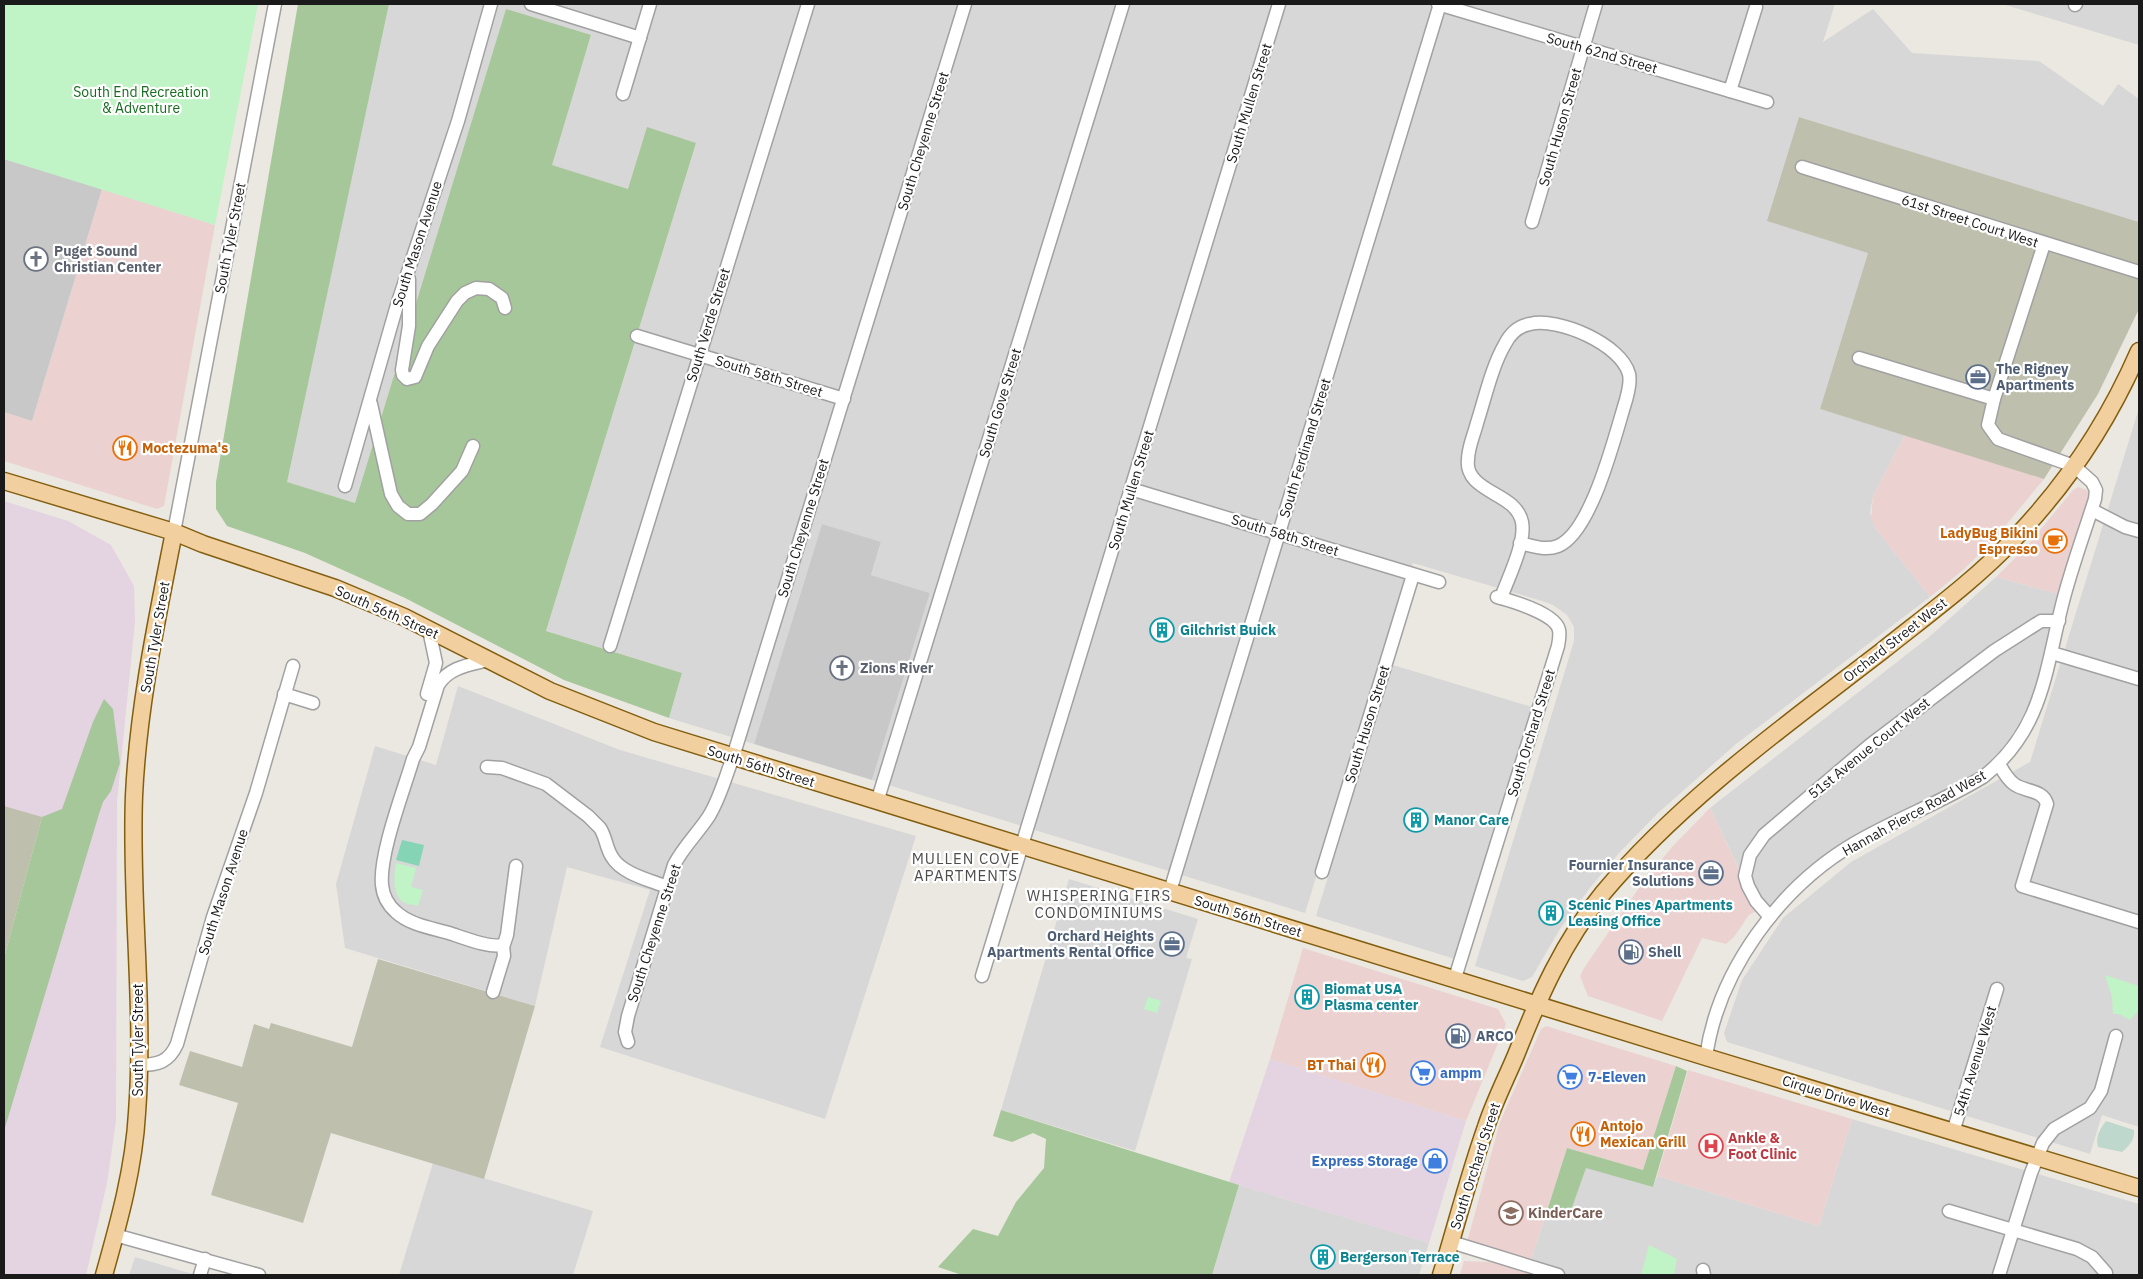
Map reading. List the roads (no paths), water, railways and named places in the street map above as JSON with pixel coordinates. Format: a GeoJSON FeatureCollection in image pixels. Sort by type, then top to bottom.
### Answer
{"type":"FeatureCollection","features":[{"type":"Feature","properties":{"kind":"main road","name":"Orchard Street West"},"geometry":{"type":"LineString","coordinates":[[1536,1003],[1554,966],[1595,904],[1629,864],[1663,829],[1704,791],[1962,588],[2024,529],[2074,466],[2114,402],[2139,352]]}},
{"type":"Feature","properties":{"kind":"main road","name":"South 56th Street"},"geometry":{"type":"LineString","coordinates":[[4,481],[174,532],[203,544],[293,572],[342,590],[429,630],[550,691],[603,714],[733,758],[1536,1003]]}},
{"type":"Feature","properties":{"kind":"main road","name":"South Tyler Street"},"geometry":{"type":"LineString","coordinates":[[104,1275],[116,1236],[134,1148],[140,1029],[134,834],[136,773],[150,664],[174,532]]}},
{"type":"Feature","properties":{"kind":"main road","name":"Cirque Drive West"},"geometry":{"type":"LineString","coordinates":[[1536,1003],[1706,1057],[2138,1187]]}},
{"type":"Feature","properties":{"kind":"main road","name":"South Orchard Street"},"geometry":{"type":"LineString","coordinates":[[1441,1275],[1486,1125],[1536,1003]]}},
{"type":"Feature","properties":{"kind":"street","name":"South Tyler Street"},"geometry":{"type":"LineString","coordinates":[[174,532],[275,4]]}},
{"type":"Feature","properties":{"kind":"street","name":"South Mason Avenue"},"geometry":{"type":"LineString","coordinates":[[345,486],[397,305],[461,109],[491,4]]}},
{"type":"Feature","properties":{"kind":"street"},"geometry":{"type":"LineString","coordinates":[[531,4],[640,38]]}},
{"type":"Feature","properties":{"kind":"street"},"geometry":{"type":"LineString","coordinates":[[623,94],[650,4]]}},
{"type":"Feature","properties":{"kind":"street","name":"South Verde Street"},"geometry":{"type":"LineString","coordinates":[[610,646],[698,355],[808,4]]}},
{"type":"Feature","properties":{"kind":"street","name":"South Cheyenne Street"},"geometry":{"type":"LineString","coordinates":[[628,1042],[625,1032],[628,1016],[667,887],[678,858],[708,818],[721,793],[733,758],[965,4]]}},
{"type":"Feature","properties":{"kind":"street","name":"South Gove Street"},"geometry":{"type":"LineString","coordinates":[[877,802],[1123,4]]}},
{"type":"Feature","properties":{"kind":"street","name":"South Mullen Street"},"geometry":{"type":"LineString","coordinates":[[982,976],[1279,4]]}},
{"type":"Feature","properties":{"kind":"street","name":"South 62nd Street"},"geometry":{"type":"LineString","coordinates":[[1439,4],[1767,102]]}},
{"type":"Feature","properties":{"kind":"street","name":"South Ferdinand Street"},"geometry":{"type":"LineString","coordinates":[[1170,891],[1439,4]]}},
{"type":"Feature","properties":{"kind":"street","name":"South Huson Street"},"geometry":{"type":"LineString","coordinates":[[1532,222],[1596,4]]}},
{"type":"Feature","properties":{"kind":"street"},"geometry":{"type":"LineString","coordinates":[[1730,91],[1756,7]]}},
{"type":"Feature","properties":{"kind":"street","name":"61st Street Court West"},"geometry":{"type":"LineString","coordinates":[[1802,167],[2044,244],[2139,272]]}},
{"type":"Feature","properties":{"kind":"street"},"geometry":{"type":"LineString","coordinates":[[2044,244],[1994,399],[1988,425],[1998,439],[2074,466]]}},
{"type":"Feature","properties":{"kind":"street"},"geometry":{"type":"LineString","coordinates":[[409,271],[410,311],[402,370],[403,376],[408,379],[415,377],[428,346],[464,293],[476,288],[489,289],[502,298],[505,308]]}},
{"type":"Feature","properties":{"kind":"street"},"geometry":{"type":"LineString","coordinates":[[1542,322],[1576,332],[1605,345],[1624,364],[1629,374],[1630,384],[1594,498],[1582,521],[1568,539],[1554,547],[1540,548],[1520,543],[1522,525],[1518,514],[1507,502],[1474,480],[1468,469],[1468,457],[1483,404],[1505,344],[1516,329],[1542,322]]}},
{"type":"Feature","properties":{"kind":"street","name":"South 58th Street"},"geometry":{"type":"LineString","coordinates":[[637,336],[844,399]]}},
{"type":"Feature","properties":{"kind":"street"},"geometry":{"type":"LineString","coordinates":[[1859,358],[1994,399]]}},
{"type":"Feature","properties":{"kind":"street"},"geometry":{"type":"LineString","coordinates":[[370,401],[391,494],[396,504],[405,513],[416,515],[432,504],[462,471],[473,446]]}},
{"type":"Feature","properties":{"kind":"street","name":"Hannah Pierce Road West"},"geometry":{"type":"LineString","coordinates":[[1706,1057],[1709,1036],[1724,993],[1745,953],[1770,917],[1808,878],[1840,853],[1865,837],[1975,782],[1999,764],[2013,749],[2029,724],[2052,652],[2058,622],[2096,494],[2095,486],[2089,477],[2074,466]]}},
{"type":"Feature","properties":{"kind":"street","name":"South 58th Street"},"geometry":{"type":"LineString","coordinates":[[1131,489],[1279,532],[1439,582]]}},
{"type":"Feature","properties":{"kind":"street"},"geometry":{"type":"LineString","coordinates":[[2092,510],[2125,527],[2139,531]]}},
{"type":"Feature","properties":{"kind":"street","name":"South Orchard Street"},"geometry":{"type":"LineString","coordinates":[[1455,978],[1558,646],[1559,630],[1550,618],[1499,598],[1520,543]]}},
{"type":"Feature","properties":{"kind":"street","name":"South Huson Street"},"geometry":{"type":"LineString","coordinates":[[1322,872],[1413,575]]}},
{"type":"Feature","properties":{"kind":"street","name":"51st Avenue Court West"},"geometry":{"type":"LineString","coordinates":[[1770,917],[1756,901],[1745,876],[1750,855],[1764,835],[1870,745],[1994,650],[2041,621],[2058,622]]}},
{"type":"Feature","properties":{"kind":"street"},"geometry":{"type":"LineString","coordinates":[[413,759],[411,745],[436,663],[429,630]]}},
{"type":"Feature","properties":{"kind":"street"},"geometry":{"type":"LineString","coordinates":[[2052,652],[2139,678]]}},
{"type":"Feature","properties":{"kind":"street"},"geometry":{"type":"LineString","coordinates":[[489,660],[458,668],[442,679],[438,685],[419,747],[413,759],[386,852],[382,881],[387,901],[397,913],[413,922],[483,943],[495,946],[503,945]]}},
{"type":"Feature","properties":{"kind":"street","name":"South Mason Avenue"},"geometry":{"type":"LineString","coordinates":[[139,1065],[158,1064],[165,1061],[177,1044],[213,918],[256,793],[293,666]]}},
{"type":"Feature","properties":{"kind":"street"},"geometry":{"type":"LineString","coordinates":[[284,694],[313,703]]}},
{"type":"Feature","properties":{"kind":"street"},"geometry":{"type":"LineString","coordinates":[[1999,764],[2012,783],[2040,794],[2046,801],[2046,812],[2022,886],[2139,922]]}},
{"type":"Feature","properties":{"kind":"street"},"geometry":{"type":"LineString","coordinates":[[487,767],[502,768],[551,786],[596,823],[605,836],[610,854],[617,864],[667,887]]}},
{"type":"Feature","properties":{"kind":"street"},"geometry":{"type":"LineString","coordinates":[[493,992],[504,956],[503,945],[508,930],[516,866]]}},
{"type":"Feature","properties":{"kind":"street","name":"54th Avenue West"},"geometry":{"type":"LineString","coordinates":[[1953,1132],[1997,989]]}},
{"type":"Feature","properties":{"kind":"street"},"geometry":{"type":"LineString","coordinates":[[1999,1275],[2037,1158],[2047,1136],[2062,1123],[2078,1117],[2090,1108],[2101,1091],[2116,1036]]}},
{"type":"Feature","properties":{"kind":"street"},"geometry":{"type":"LineString","coordinates":[[1948,1211],[2014,1229],[2086,1253],[2106,1273]]}},
{"type":"Feature","properties":{"kind":"street"},"geometry":{"type":"LineString","coordinates":[[116,1236],[259,1275]]}},
{"type":"Feature","properties":{"kind":"street"},"geometry":{"type":"LineString","coordinates":[[1451,1242],[1558,1275]]}},
{"type":"Feature","properties":{"kind":"street"},"geometry":{"type":"LineString","coordinates":[[200,1275],[205,1259]]}},
{"type":"Feature","properties":{"kind":"place","name":"Puget Sound Christian Center"},"geometry":{"type":"Point","coordinates":[36,259]}},
{"type":"Feature","properties":{"kind":"place","name":"The Rigney Apartments"},"geometry":{"type":"Point","coordinates":[1978,377]}},
{"type":"Feature","properties":{"kind":"place","name":"Moctezuma's"},"geometry":{"type":"Point","coordinates":[125,448]}},
{"type":"Feature","properties":{"kind":"place","name":"LadyBug Bikini Espresso"},"geometry":{"type":"Point","coordinates":[2055,541]}},
{"type":"Feature","properties":{"kind":"place","name":"Gilchrist Buick"},"geometry":{"type":"Point","coordinates":[1162,630]}},
{"type":"Feature","properties":{"kind":"place","name":"Zions River"},"geometry":{"type":"Point","coordinates":[842,668]}},
{"type":"Feature","properties":{"kind":"place","name":"Manor Care"},"geometry":{"type":"Point","coordinates":[1416,820]}},
{"type":"Feature","properties":{"kind":"place","name":"Fournier Insurance Solutions"},"geometry":{"type":"Point","coordinates":[1711,873]}},
{"type":"Feature","properties":{"kind":"place","name":"Scenic Pines Apartments Leasing Office"},"geometry":{"type":"Point","coordinates":[1551,913]}},
{"type":"Feature","properties":{"kind":"place","name":"Orchard Heights Apartments Rental Office"},"geometry":{"type":"Point","coordinates":[1172,944]}},
{"type":"Feature","properties":{"kind":"place","name":"Shell"},"geometry":{"type":"Point","coordinates":[1631,952]}},
{"type":"Feature","properties":{"kind":"place","name":"Biomat USA Plasma center"},"geometry":{"type":"Point","coordinates":[1307,997]}},
{"type":"Feature","properties":{"kind":"place","name":"ARCO"},"geometry":{"type":"Point","coordinates":[1458,1036]}},
{"type":"Feature","properties":{"kind":"place","name":"BT Thai"},"geometry":{"type":"Point","coordinates":[1373,1065]}},
{"type":"Feature","properties":{"kind":"place","name":"ampm"},"geometry":{"type":"Point","coordinates":[1423,1073]}},
{"type":"Feature","properties":{"kind":"place","name":"7-Eleven"},"geometry":{"type":"Point","coordinates":[1570,1077]}},
{"type":"Feature","properties":{"kind":"place","name":"Antojo Mexican Grill"},"geometry":{"type":"Point","coordinates":[1583,1134]}},
{"type":"Feature","properties":{"kind":"place","name":"Ankle & Foot Clinic"},"geometry":{"type":"Point","coordinates":[1711,1146]}},
{"type":"Feature","properties":{"kind":"place","name":"Express Storage"},"geometry":{"type":"Point","coordinates":[1435,1161]}},
{"type":"Feature","properties":{"kind":"place","name":"KinderCare"},"geometry":{"type":"Point","coordinates":[1511,1213]}},
{"type":"Feature","properties":{"kind":"place","name":"Bergerson Terrace"},"geometry":{"type":"Point","coordinates":[1323,1257]}},
{"type":"Feature","properties":{"kind":"district","name":"MULLEN COVE APARTMENTS"},"geometry":{"type":"Point","coordinates":[966,868]}},
{"type":"Feature","properties":{"kind":"district","name":"WHISPERING FIRS CONDOMINIUMS"},"geometry":{"type":"Point","coordinates":[1099,904]}},
{"type":"Feature","properties":{"kind":"park label","name":"South End Recreation & Adventure"},"geometry":{"type":"Point","coordinates":[141,100]}}]}
